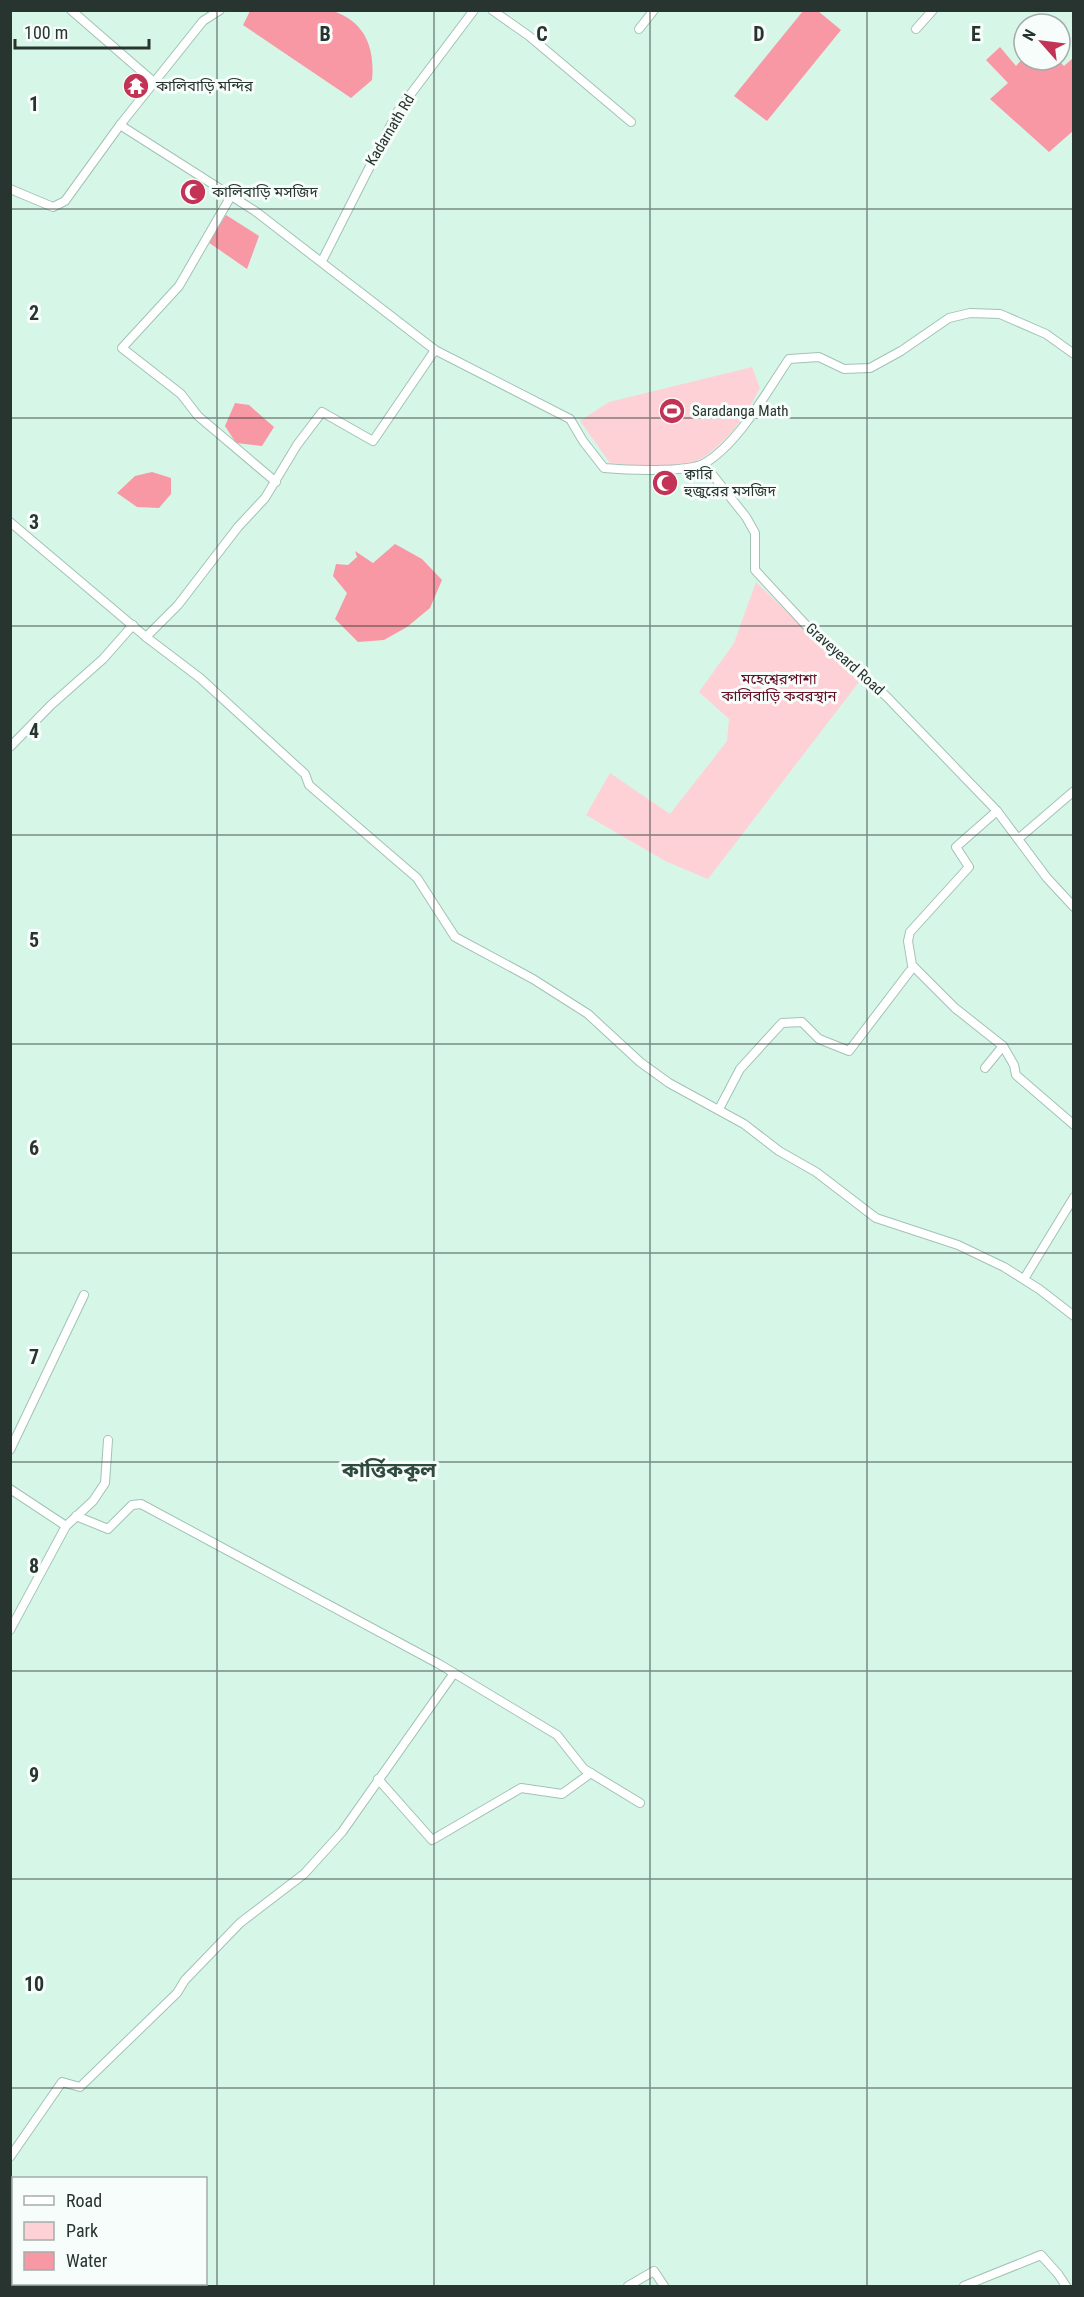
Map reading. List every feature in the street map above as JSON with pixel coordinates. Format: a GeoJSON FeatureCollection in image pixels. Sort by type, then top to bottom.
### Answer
{"type":"FeatureCollection","features":[{"type":"Feature","properties":{"kind":"street"},"geometry":{"type":"LineString","coordinates":[[71,10],[155,83]]}},
{"type":"Feature","properties":{"kind":"street"},"geometry":{"type":"LineString","coordinates":[[10,189],[53,207],[65,201],[120,125],[203,21],[220,10]]}},
{"type":"Feature","properties":{"kind":"street","name":"Kadarnath Rd"},"geometry":{"type":"LineString","coordinates":[[322,261],[398,111],[474,10]]}},
{"type":"Feature","properties":{"kind":"street"},"geometry":{"type":"LineString","coordinates":[[492,10],[529,36],[631,122]]}},
{"type":"Feature","properties":{"kind":"street"},"geometry":{"type":"LineString","coordinates":[[639,29],[654,10]]}},
{"type":"Feature","properties":{"kind":"street"},"geometry":{"type":"LineString","coordinates":[[916,29],[933,10]]}},
{"type":"Feature","properties":{"kind":"street"},"geometry":{"type":"LineString","coordinates":[[120,125],[231,196],[322,261],[435,350],[570,419],[583,441],[604,468],[642,472],[704,464],[737,434],[789,359],[819,357],[844,369],[870,368],[901,351],[949,318],[970,313],[1000,314],[1046,334],[1074,354]]}},
{"type":"Feature","properties":{"kind":"street"},"geometry":{"type":"LineString","coordinates":[[231,196],[179,286],[122,348],[182,394],[198,416],[276,482]]}},
{"type":"Feature","properties":{"kind":"street"},"geometry":{"type":"LineString","coordinates":[[146,637],[178,605],[276,482],[297,445],[322,412],[373,441],[435,350]]}},
{"type":"Feature","properties":{"kind":"street","name":"Graveyeard Road"},"geometry":{"type":"LineString","coordinates":[[704,464],[746,516],[755,533],[754,570],[806,625],[886,696],[997,811],[1047,878],[1074,907]]}},
{"type":"Feature","properties":{"kind":"street"},"geometry":{"type":"LineString","coordinates":[[10,522],[146,637],[200,678],[305,774],[309,785],[417,878],[455,937],[533,979],[579,1008],[640,1062],[669,1083],[744,1124],[779,1151],[816,1172],[876,1218],[958,1245],[1024,1279],[1074,1316]]}},
{"type":"Feature","properties":{"kind":"street"},"geometry":{"type":"LineString","coordinates":[[10,747],[51,705],[103,659],[133,625]]}},
{"type":"Feature","properties":{"kind":"street"},"geometry":{"type":"LineString","coordinates":[[1018,839],[1074,790]]}},
{"type":"Feature","properties":{"kind":"street"},"geometry":{"type":"LineString","coordinates":[[997,811],[956,847],[969,867],[910,932],[908,941],[912,964],[955,1008],[1003,1046],[1014,1065],[1016,1075],[1074,1125]]}},
{"type":"Feature","properties":{"kind":"street"},"geometry":{"type":"LineString","coordinates":[[719,1109],[740,1069],[782,1023],[802,1022],[819,1039],[849,1051],[910,971]]}},
{"type":"Feature","properties":{"kind":"street"},"geometry":{"type":"LineString","coordinates":[[985,1068],[1003,1046]]}},
{"type":"Feature","properties":{"kind":"street"},"geometry":{"type":"LineString","coordinates":[[1024,1279],[1074,1197]]}},
{"type":"Feature","properties":{"kind":"street"},"geometry":{"type":"LineString","coordinates":[[10,1450],[84,1295]]}},
{"type":"Feature","properties":{"kind":"street"},"geometry":{"type":"LineString","coordinates":[[10,1630],[66,1526],[93,1501],[105,1483],[108,1440]]}},
{"type":"Feature","properties":{"kind":"street"},"geometry":{"type":"LineString","coordinates":[[10,1489],[66,1526]]}},
{"type":"Feature","properties":{"kind":"street"},"geometry":{"type":"LineString","coordinates":[[76,1516],[108,1529],[132,1505],[141,1504],[454,1673],[557,1736],[584,1769],[640,1803]]}},
{"type":"Feature","properties":{"kind":"street"},"geometry":{"type":"LineString","coordinates":[[10,2157],[62,2082],[80,2087],[177,1993],[185,1980],[240,1923],[304,1875],[342,1832],[454,1673]]}},
{"type":"Feature","properties":{"kind":"street"},"geometry":{"type":"LineString","coordinates":[[378,1779],[432,1840],[521,1788],[562,1794],[591,1773]]}},
{"type":"Feature","properties":{"kind":"street"},"geometry":{"type":"LineString","coordinates":[[964,2286],[1041,2256],[1066,2286]]}},
{"type":"Feature","properties":{"kind":"street"},"geometry":{"type":"LineString","coordinates":[[628,2286],[654,2271],[664,2286]]}},
{"type":"Feature","properties":{"kind":"green space","name":"Saradanga Math"},"geometry":{"type":"Polygon","coordinates":[[[752,367],[760,388],[748,410],[714,449],[704,457],[684,466],[663,467],[610,463],[580,421],[609,402],[752,367]]]}},
{"type":"Feature","properties":{"kind":"green space","name":"মহেশ্বেরপাশা কালিবাড়ি কবরস্থান"},"geometry":{"type":"Polygon","coordinates":[[[756,582],[859,682],[708,879],[665,861],[586,815],[610,773],[670,814],[727,741],[729,719],[699,692],[734,643],[756,582]]]}},
{"type":"Feature","properties":{"kind":"water"},"geometry":{"type":"Polygon","coordinates":[[[318,9],[333,11],[344,16],[361,29],[370,47],[372,80],[351,98],[243,25],[250,11],[318,9]]]}},
{"type":"Feature","properties":{"kind":"water"},"geometry":{"type":"Polygon","coordinates":[[[803,11],[818,11],[841,30],[767,121],[734,96],[803,11]]]}},
{"type":"Feature","properties":{"kind":"water"},"geometry":{"type":"Polygon","coordinates":[[[1000,47],[1012,61],[1012,72],[1072,72],[1073,58],[1073,131],[1049,152],[990,99],[1008,83],[986,60],[1000,47]]]}},
{"type":"Feature","properties":{"kind":"water"},"geometry":{"type":"Polygon","coordinates":[[[226,215],[259,236],[247,269],[208,242],[226,215]]]}},
{"type":"Feature","properties":{"kind":"water"},"geometry":{"type":"Polygon","coordinates":[[[235,403],[249,405],[274,427],[262,446],[236,443],[225,426],[235,403]]]}},
{"type":"Feature","properties":{"kind":"water"},"geometry":{"type":"Polygon","coordinates":[[[152,472],[171,478],[171,494],[159,508],[137,507],[117,493],[135,476],[152,472]]]}},
{"type":"Feature","properties":{"kind":"water"},"geometry":{"type":"Polygon","coordinates":[[[395,544],[422,559],[442,580],[430,608],[407,627],[384,640],[358,642],[335,619],[347,593],[333,576],[336,564],[348,565],[357,557],[355,551],[373,563],[395,544]]]}},
{"type":"Feature","properties":{"kind":"place","name":"কালিবাড়ি মন্দির"},"geometry":{"type":"Point","coordinates":[136,86]}},
{"type":"Feature","properties":{"kind":"place","name":"কালিবাড়ি মসজিদ"},"geometry":{"type":"Point","coordinates":[193,192]}},
{"type":"Feature","properties":{"kind":"place","name":"Saradanga Math"},"geometry":{"type":"Point","coordinates":[672,411]}},
{"type":"Feature","properties":{"kind":"place","name":"ক্বারি হুজুরের মসজিদ"},"geometry":{"type":"Point","coordinates":[665,483]}},
{"type":"Feature","properties":{"kind":"district","name":"কার্ত্তিককূল"},"geometry":{"type":"Point","coordinates":[389,1470]}}]}
